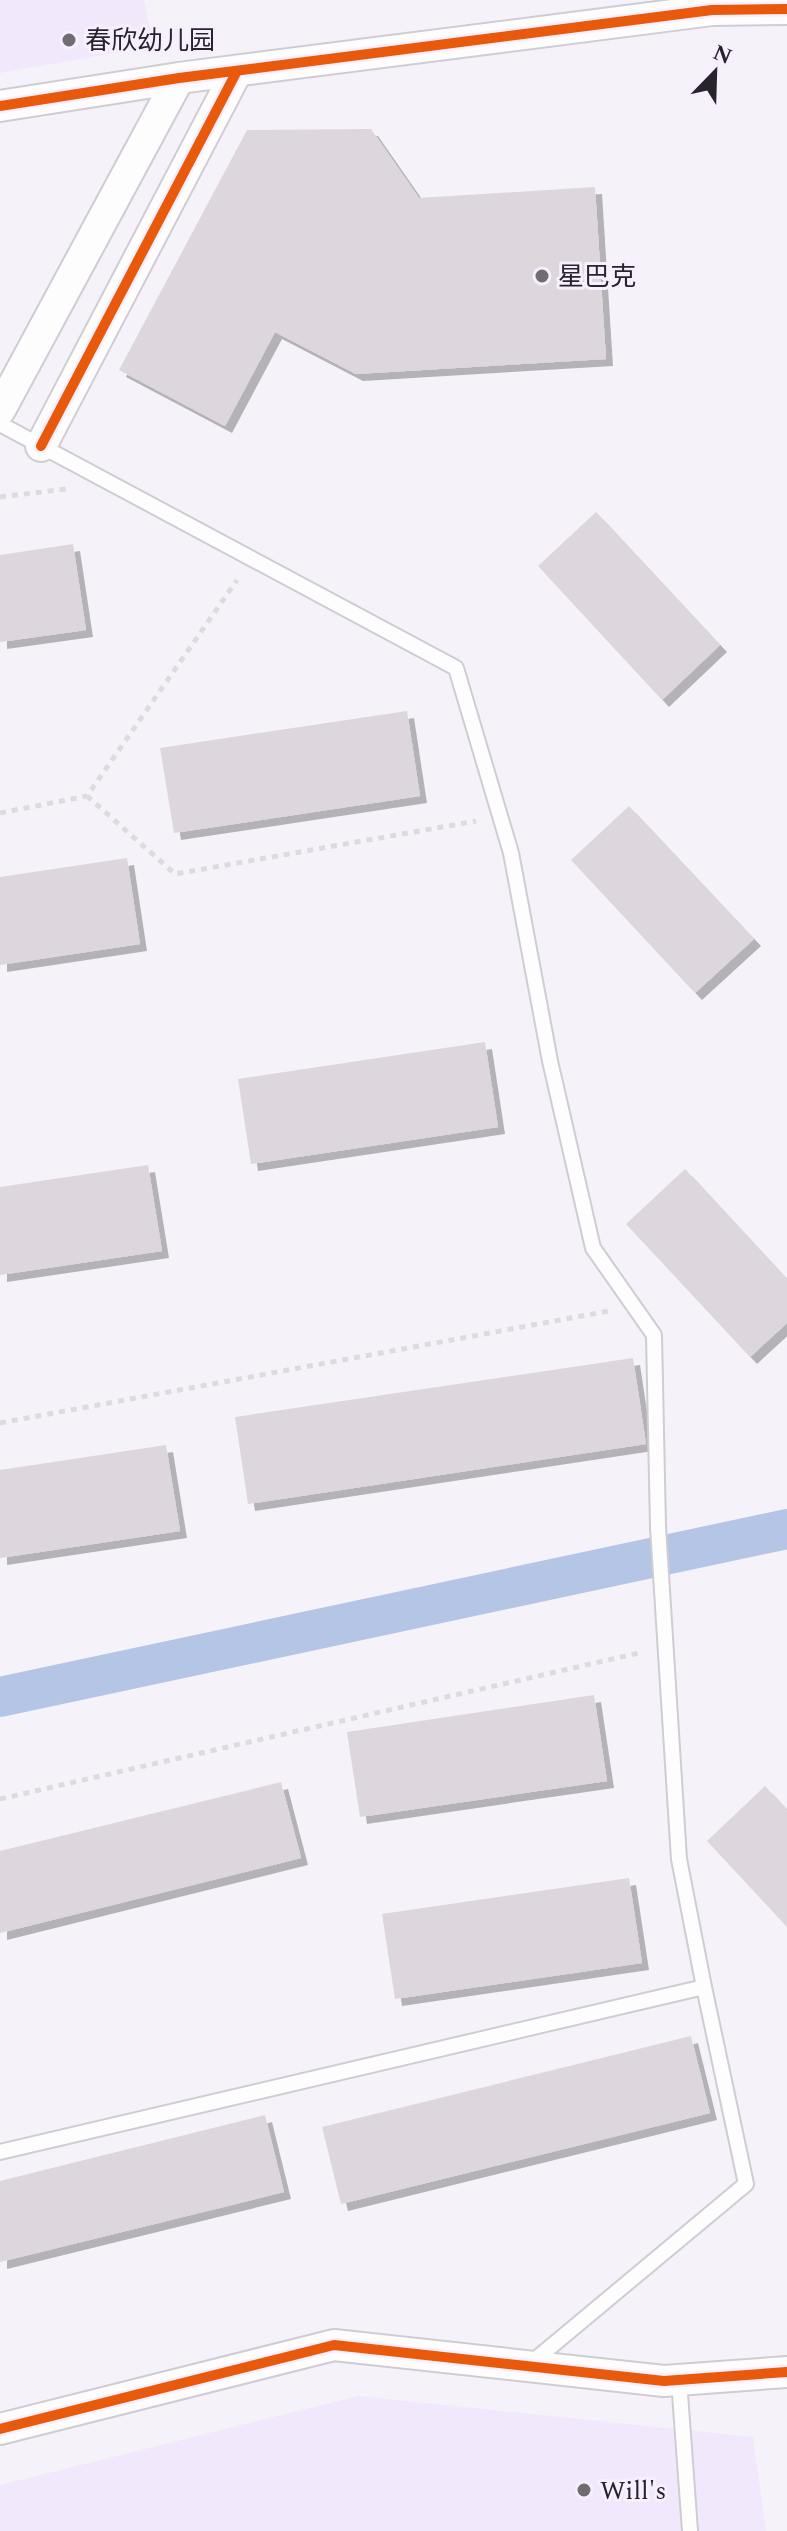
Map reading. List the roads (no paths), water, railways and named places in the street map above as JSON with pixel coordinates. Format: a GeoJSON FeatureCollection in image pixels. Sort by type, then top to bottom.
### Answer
{"type":"FeatureCollection","features":[{"type":"Feature","properties":{"kind":"street"},"geometry":{"type":"LineString","coordinates":[[0,106],[179,78],[712,10],[787,9]]}},
{"type":"Feature","properties":{"kind":"street"},"geometry":{"type":"LineString","coordinates":[[41,446],[237,71]]}},
{"type":"Feature","properties":{"kind":"street"},"geometry":{"type":"LineString","coordinates":[[0,410],[179,78]]}},
{"type":"Feature","properties":{"kind":"street"},"geometry":{"type":"LineString","coordinates":[[44,328],[90,351]]}},
{"type":"Feature","properties":{"kind":"street"},"geometry":{"type":"LineString","coordinates":[[0,2429],[334,2345],[664,2381],[787,2372]]}},
{"type":"Feature","properties":{"kind":"lane"},"geometry":{"type":"LineString","coordinates":[[0,424],[456,668],[511,853],[550,1061],[593,1248],[654,1335],[658,1527],[679,1859],[746,2184],[527,2367]]}},
{"type":"Feature","properties":{"kind":"lane"},"geometry":{"type":"LineString","coordinates":[[0,2152],[704,1987]]}},
{"type":"Feature","properties":{"kind":"lane"},"geometry":{"type":"LineString","coordinates":[[679,2380],[690,2531]]}},
{"type":"Feature","properties":{"kind":"waterway"},"geometry":{"type":"LineString","coordinates":[[0,1697],[787,1529]]}},
{"type":"Feature","properties":{"kind":"place","name":"春欣幼儿园"},"geometry":{"type":"Point","coordinates":[69,40]}},
{"type":"Feature","properties":{"kind":"place","name":"星巴克"},"geometry":{"type":"Point","coordinates":[542,276]}},
{"type":"Feature","properties":{"kind":"place","name":"Will's"},"geometry":{"type":"Point","coordinates":[584,2490]}}]}
